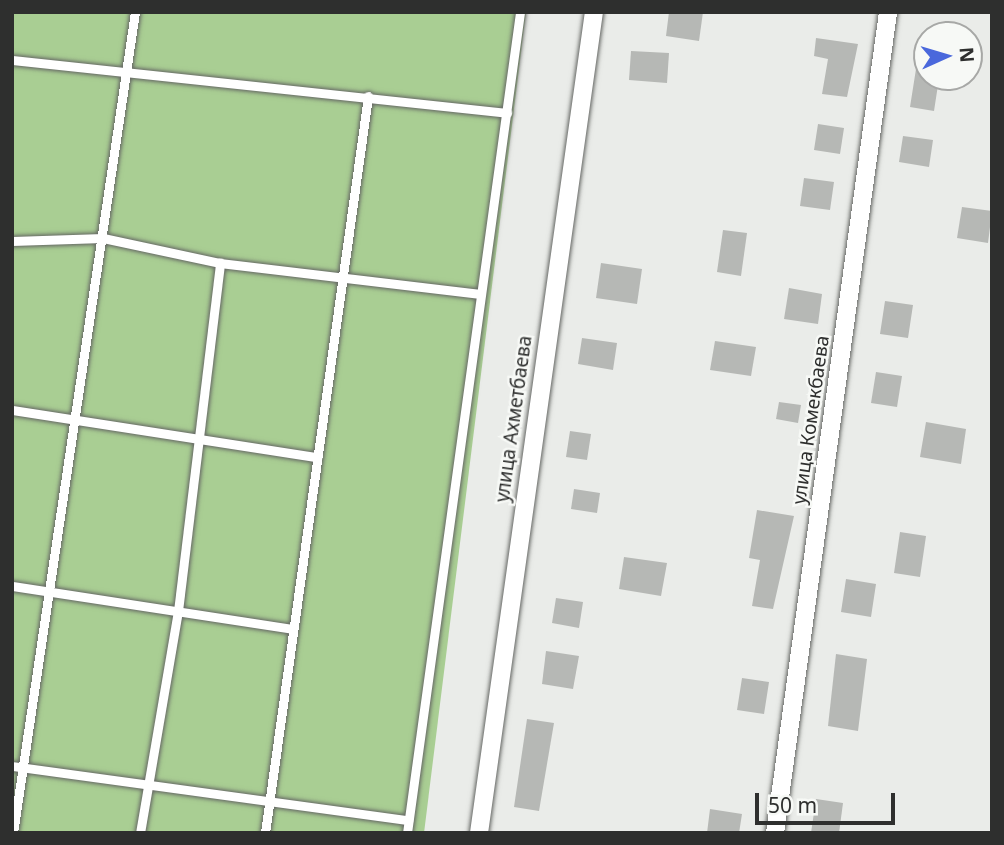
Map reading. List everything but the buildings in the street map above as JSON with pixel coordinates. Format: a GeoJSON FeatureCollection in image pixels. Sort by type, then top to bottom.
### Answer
{"type":"FeatureCollection","features":[{"type":"Feature","properties":{"kind":"street","name":"улица Ахметбаева"},"geometry":{"type":"LineString","coordinates":[[479,833],[594,12]]}},
{"type":"Feature","properties":{"kind":"street","name":"улица Комекбаева"},"geometry":{"type":"LineString","coordinates":[[775,833],[888,12]]}},
{"type":"Feature","properties":{"kind":"lane"},"geometry":{"type":"LineString","coordinates":[[13,833],[17,767],[103,238],[135,12]]}},
{"type":"Feature","properties":{"kind":"lane"},"geometry":{"type":"LineString","coordinates":[[407,833],[520,12]]}},
{"type":"Feature","properties":{"kind":"lane"},"geometry":{"type":"LineString","coordinates":[[12,60],[127,70],[507,113]]}},
{"type":"Feature","properties":{"kind":"lane"},"geometry":{"type":"LineString","coordinates":[[265,833],[368,96]]}},
{"type":"Feature","properties":{"kind":"lane"},"geometry":{"type":"LineString","coordinates":[[12,241],[103,238],[220,262],[480,294]]}},
{"type":"Feature","properties":{"kind":"lane"},"geometry":{"type":"LineString","coordinates":[[140,833],[178,611],[220,262]]}},
{"type":"Feature","properties":{"kind":"lane"},"geometry":{"type":"LineString","coordinates":[[12,410],[74,421],[199,434],[317,457]]}},
{"type":"Feature","properties":{"kind":"lane"},"geometry":{"type":"LineString","coordinates":[[12,586],[293,629]]}},
{"type":"Feature","properties":{"kind":"lane"},"geometry":{"type":"LineString","coordinates":[[17,767],[147,790],[408,820]]}},
{"type":"Feature","properties":{"kind":"green space"},"geometry":{"type":"Polygon","coordinates":[[[12,12],[526,12],[424,833],[12,833],[12,12]]]}}]}
